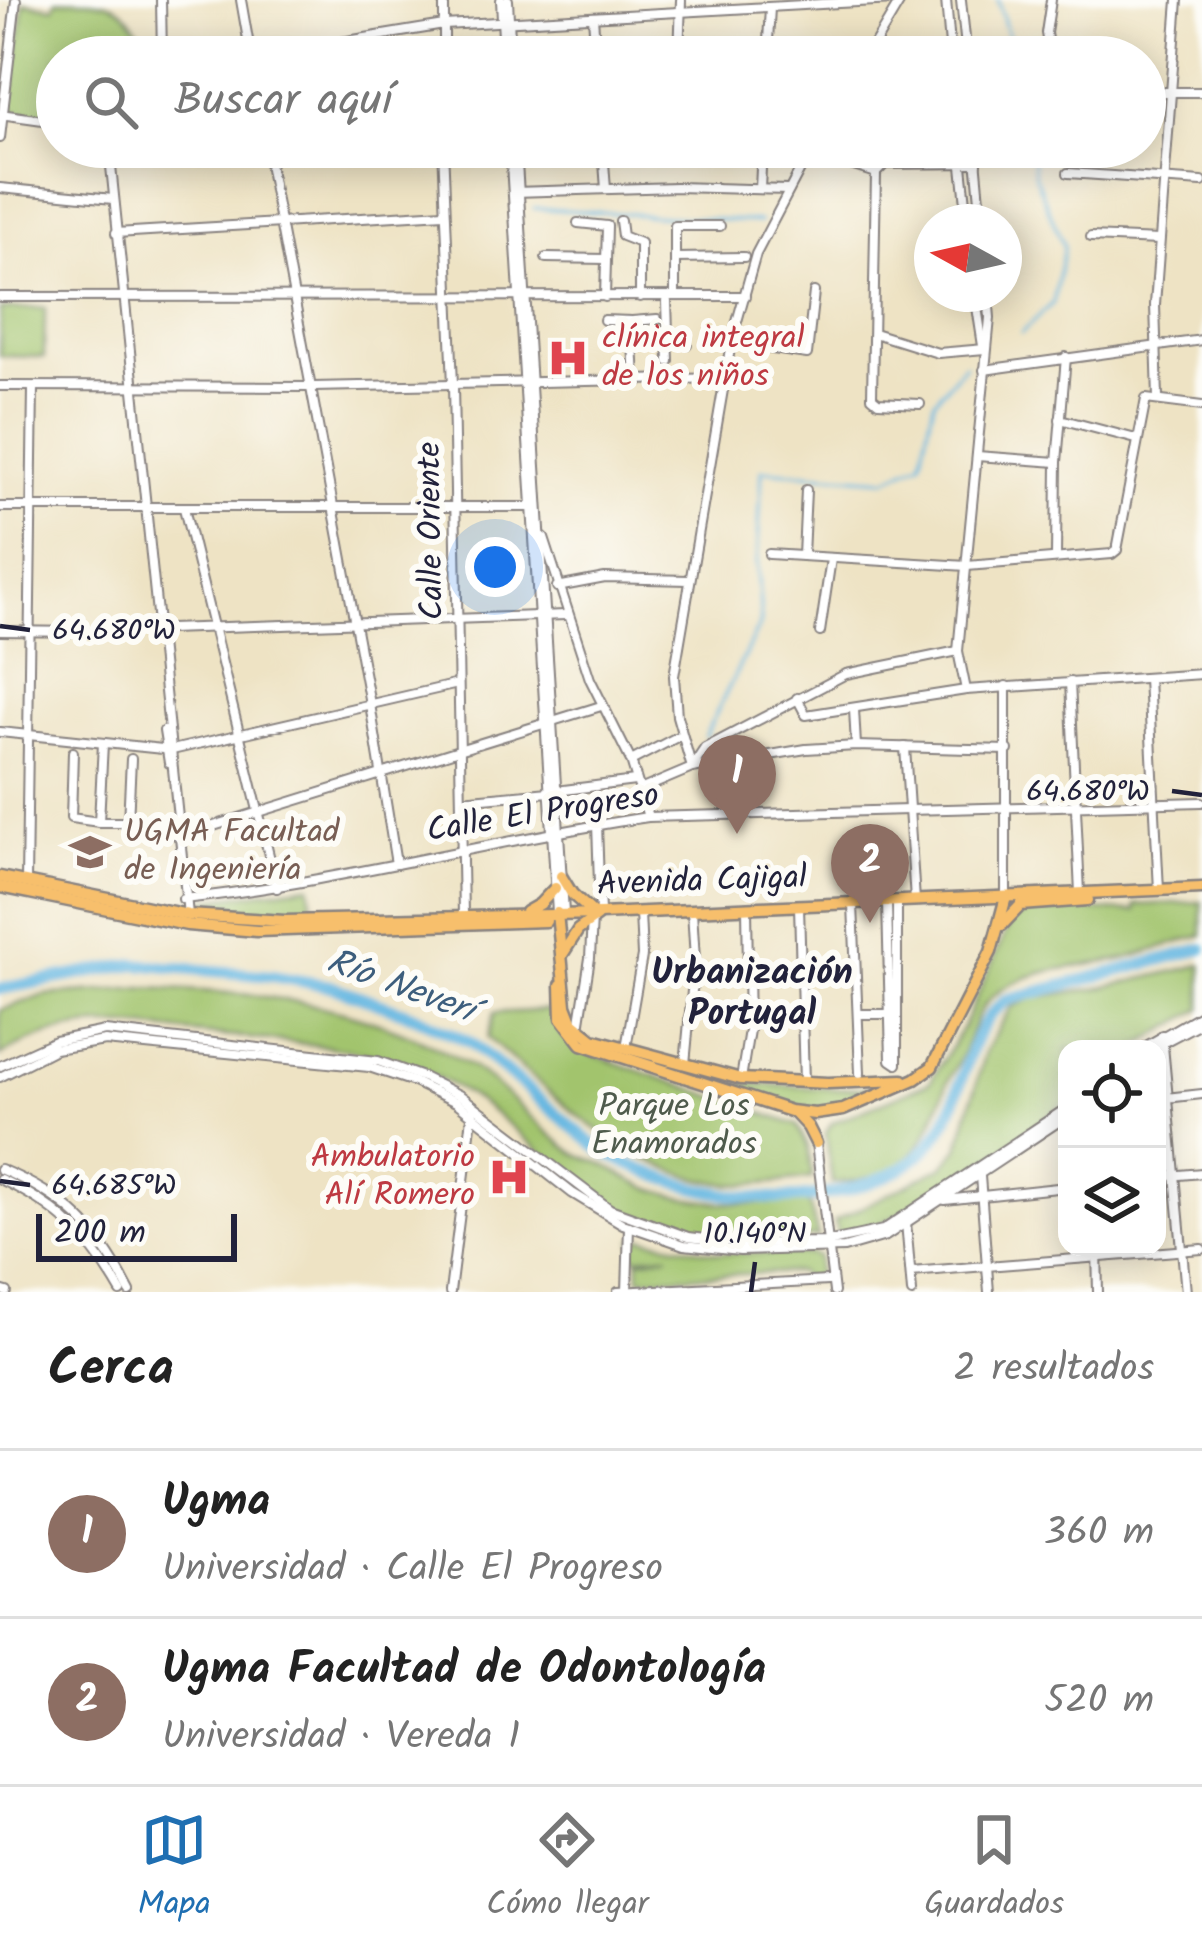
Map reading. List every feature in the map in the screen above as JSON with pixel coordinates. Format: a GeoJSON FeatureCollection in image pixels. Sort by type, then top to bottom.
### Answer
{"type":"FeatureCollection","features":[{"type":"Feature","properties":{"kind":"main road"},"geometry":{"type":"LineString","coordinates":[[0,877],[186,915],[285,922],[463,915],[520,918],[544,929],[560,956]]}},
{"type":"Feature","properties":{"kind":"main road"},"geometry":{"type":"LineString","coordinates":[[0,887],[188,925],[257,931],[520,918],[558,882],[596,916],[572,936],[560,956]]}},
{"type":"Feature","properties":{"kind":"main road","name":"Avenida Cajigal"},"geometry":{"type":"LineString","coordinates":[[520,918],[1202,891]]}},
{"type":"Feature","properties":{"kind":"main road","name":"Avenida Cajigal"},"geometry":{"type":"LineString","coordinates":[[999,930],[1011,914],[1028,904],[1202,891]]}},
{"type":"Feature","properties":{"kind":"main road"},"geometry":{"type":"LineString","coordinates":[[816,1143],[834,1113],[915,1078],[936,1063],[999,930],[1006,897]]}},
{"type":"Feature","properties":{"kind":"main road"},"geometry":{"type":"LineString","coordinates":[[930,901],[989,906],[999,930]]}},
{"type":"Feature","properties":{"kind":"main road"},"geometry":{"type":"LineString","coordinates":[[559,916],[562,1018],[582,1044],[794,1112],[834,1113]]}},
{"type":"Feature","properties":{"kind":"main road"},"geometry":{"type":"LineString","coordinates":[[561,985],[578,1029],[593,1039],[685,1066],[741,1078],[804,1082],[915,1078]]}},
{"type":"Feature","properties":{"kind":"main road"},"geometry":{"type":"LineString","coordinates":[[794,1112],[816,1143]]}},
{"type":"Feature","properties":{"kind":"street"},"geometry":{"type":"LineString","coordinates":[[0,138],[5,56],[16,0]]}},
{"type":"Feature","properties":{"kind":"street"},"geometry":{"type":"LineString","coordinates":[[161,0],[162,36]]}},
{"type":"Feature","properties":{"kind":"street"},"geometry":{"type":"LineString","coordinates":[[241,0],[247,36]]}},
{"type":"Feature","properties":{"kind":"street"},"geometry":{"type":"LineString","coordinates":[[444,0],[444,36]]}},
{"type":"Feature","properties":{"kind":"street"},"geometry":{"type":"LineString","coordinates":[[504,0],[506,36]]}},
{"type":"Feature","properties":{"kind":"street"},"geometry":{"type":"LineString","coordinates":[[680,36],[681,0]]}},
{"type":"Feature","properties":{"kind":"street"},"geometry":{"type":"LineString","coordinates":[[377,36],[444,25],[898,0]]}},
{"type":"Feature","properties":{"kind":"street"},"geometry":{"type":"LineString","coordinates":[[878,36],[898,0]]}},
{"type":"Feature","properties":{"kind":"street"},"geometry":{"type":"LineString","coordinates":[[946,0],[949,36]]}},
{"type":"Feature","properties":{"kind":"street"},"geometry":{"type":"LineString","coordinates":[[961,0],[965,36]]}},
{"type":"Feature","properties":{"kind":"street"},"geometry":{"type":"LineString","coordinates":[[1046,36],[1051,0]]}},
{"type":"Feature","properties":{"kind":"street"},"geometry":{"type":"LineString","coordinates":[[1166,148],[1178,0]]}},
{"type":"Feature","properties":{"kind":"street"},"geometry":{"type":"LineString","coordinates":[[768,36],[770,8]]}},
{"type":"Feature","properties":{"kind":"street"},"geometry":{"type":"LineString","coordinates":[[593,16],[594,36]]}},
{"type":"Feature","properties":{"kind":"street"},"geometry":{"type":"LineString","coordinates":[[1166,92],[1202,92]]}},
{"type":"Feature","properties":{"kind":"street"},"geometry":{"type":"LineString","coordinates":[[1,115],[36,119]]}},
{"type":"Feature","properties":{"kind":"street"},"geometry":{"type":"LineString","coordinates":[[111,168],[186,915]]}},
{"type":"Feature","properties":{"kind":"street"},"geometry":{"type":"LineString","coordinates":[[269,168],[396,864]]}},
{"type":"Feature","properties":{"kind":"street","name":"Calle Oriente"},"geometry":{"type":"LineString","coordinates":[[443,168],[453,385],[463,915]]}},
{"type":"Feature","properties":{"kind":"street"},"geometry":{"type":"LineString","coordinates":[[514,168],[559,916]]}},
{"type":"Feature","properties":{"kind":"street"},"geometry":{"type":"LineString","coordinates":[[604,168],[606,189]]}},
{"type":"Feature","properties":{"kind":"street"},"geometry":{"type":"LineString","coordinates":[[760,189],[761,168]]}},
{"type":"Feature","properties":{"kind":"street"},"geometry":{"type":"LineString","coordinates":[[692,768],[681,735],[674,676],[724,379],[756,254],[801,168]]}},
{"type":"Feature","properties":{"kind":"street"},"geometry":{"type":"LineString","coordinates":[[862,168],[876,173]]}},
{"type":"Feature","properties":{"kind":"street"},"geometry":{"type":"LineString","coordinates":[[880,168],[876,173],[874,401],[920,404]]}},
{"type":"Feature","properties":{"kind":"street"},"geometry":{"type":"LineString","coordinates":[[963,168],[966,204]]}},
{"type":"Feature","properties":{"kind":"street"},"geometry":{"type":"LineString","coordinates":[[977,168],[980,204]]}},
{"type":"Feature","properties":{"kind":"street"},"geometry":{"type":"LineString","coordinates":[[1158,398],[1155,305],[1164,168]]}},
{"type":"Feature","properties":{"kind":"street"},"geometry":{"type":"LineString","coordinates":[[1068,173],[1202,182]]}},
{"type":"Feature","properties":{"kind":"street"},"geometry":{"type":"LineString","coordinates":[[0,188],[113,199]]}},
{"type":"Feature","properties":{"kind":"street"},"geometry":{"type":"LineString","coordinates":[[515,192],[789,190]]}},
{"type":"Feature","properties":{"kind":"street"},"geometry":{"type":"LineString","coordinates":[[116,233],[444,213]]}},
{"type":"Feature","properties":{"kind":"street"},"geometry":{"type":"LineString","coordinates":[[620,221],[622,236],[640,243],[640,297]]}},
{"type":"Feature","properties":{"kind":"street"},"geometry":{"type":"LineString","coordinates":[[578,223],[607,226],[605,297]]}},
{"type":"Feature","properties":{"kind":"street"},"geometry":{"type":"LineString","coordinates":[[669,361],[674,226],[719,226]]}},
{"type":"Feature","properties":{"kind":"street"},"geometry":{"type":"LineString","coordinates":[[1091,236],[1159,240]]}},
{"type":"Feature","properties":{"kind":"street"},"geometry":{"type":"LineString","coordinates":[[675,258],[743,257]]}},
{"type":"Feature","properties":{"kind":"street"},"geometry":{"type":"LineString","coordinates":[[546,258],[606,259]]}},
{"type":"Feature","properties":{"kind":"street"},"geometry":{"type":"LineString","coordinates":[[731,343],[807,354],[814,292]]}},
{"type":"Feature","properties":{"kind":"street"},"geometry":{"type":"LineString","coordinates":[[0,297],[745,296]]}},
{"type":"Feature","properties":{"kind":"street"},"geometry":{"type":"LineString","coordinates":[[978,312],[985,349]]}},
{"type":"Feature","properties":{"kind":"street"},"geometry":{"type":"LineString","coordinates":[[966,690],[958,651],[990,312]]}},
{"type":"Feature","properties":{"kind":"street"},"geometry":{"type":"LineString","coordinates":[[604,320],[657,319]]}},
{"type":"Feature","properties":{"kind":"street"},"geometry":{"type":"LineString","coordinates":[[632,321],[635,380]]}},
{"type":"Feature","properties":{"kind":"street"},"geometry":{"type":"LineString","coordinates":[[874,333],[938,353],[985,349]]}},
{"type":"Feature","properties":{"kind":"street"},"geometry":{"type":"LineString","coordinates":[[983,370],[1202,340]]}},
{"type":"Feature","properties":{"kind":"street"},"geometry":{"type":"LineString","coordinates":[[669,343],[687,344]]}},
{"type":"Feature","properties":{"kind":"street"},"geometry":{"type":"LineString","coordinates":[[1056,558],[1057,462],[1066,357]]}},
{"type":"Feature","properties":{"kind":"street"},"geometry":{"type":"LineString","coordinates":[[0,386],[313,388],[724,379]]}},
{"type":"Feature","properties":{"kind":"street"},"geometry":{"type":"LineString","coordinates":[[26,882],[33,388]]}},
{"type":"Feature","properties":{"kind":"street"},"geometry":{"type":"LineString","coordinates":[[769,554],[967,566],[1117,550],[1143,404],[1158,398],[1202,406]]}},
{"type":"Feature","properties":{"kind":"street"},"geometry":{"type":"LineString","coordinates":[[1060,418],[1136,439]]}},
{"type":"Feature","properties":{"kind":"street"},"geometry":{"type":"LineString","coordinates":[[977,456],[1057,462]]}},
{"type":"Feature","properties":{"kind":"street"},"geometry":{"type":"LineString","coordinates":[[803,556],[806,490]]}},
{"type":"Feature","properties":{"kind":"street"},"geometry":{"type":"LineString","coordinates":[[0,507],[535,507]]}},
{"type":"Feature","properties":{"kind":"street"},"geometry":{"type":"LineString","coordinates":[[535,507],[566,615],[601,706],[631,761],[648,817]]}},
{"type":"Feature","properties":{"kind":"street"},"geometry":{"type":"LineString","coordinates":[[184,508],[277,888]]}},
{"type":"Feature","properties":{"kind":"street"},"geometry":{"type":"LineString","coordinates":[[539,521],[541,616]]}},
{"type":"Feature","properties":{"kind":"street"},"geometry":{"type":"LineString","coordinates":[[820,632],[831,559]]}},
{"type":"Feature","properties":{"kind":"street"},"geometry":{"type":"LineString","coordinates":[[557,587],[605,578],[689,580]]}},
{"type":"Feature","properties":{"kind":"street"},"geometry":{"type":"LineString","coordinates":[[0,631],[566,615]]}},
{"type":"Feature","properties":{"kind":"street"},"geometry":{"type":"LineString","coordinates":[[692,768],[705,748],[846,674],[958,651]]}},
{"type":"Feature","properties":{"kind":"street"},"geometry":{"type":"LineString","coordinates":[[796,698],[806,715],[966,690],[1202,674]]}},
{"type":"Feature","properties":{"kind":"street"},"geometry":{"type":"LineString","coordinates":[[1148,678],[1159,890]]}},
{"type":"Feature","properties":{"kind":"street"},"geometry":{"type":"LineString","coordinates":[[1070,682],[1081,893]]}},
{"type":"Feature","properties":{"kind":"street"},"geometry":{"type":"LineString","coordinates":[[0,733],[169,750],[459,684]]}},
{"type":"Feature","properties":{"kind":"street"},"geometry":{"type":"LineString","coordinates":[[1006,686],[1006,897]]}},
{"type":"Feature","properties":{"kind":"street"},"geometry":{"type":"LineString","coordinates":[[178,837],[601,706]]}},
{"type":"Feature","properties":{"kind":"street"},"geometry":{"type":"LineString","coordinates":[[854,709],[856,746]]}},
{"type":"Feature","properties":{"kind":"street"},"geometry":{"type":"LineString","coordinates":[[631,761],[681,735]]}},
{"type":"Feature","properties":{"kind":"street"},"geometry":{"type":"LineString","coordinates":[[99,822],[103,742]]}},
{"type":"Feature","properties":{"kind":"street"},"geometry":{"type":"LineString","coordinates":[[905,747],[915,902]]}},
{"type":"Feature","properties":{"kind":"street"},"geometry":{"type":"LineString","coordinates":[[461,800],[638,785],[692,768],[806,749],[1008,750]]}},
{"type":"Feature","properties":{"kind":"street"},"geometry":{"type":"LineString","coordinates":[[73,752],[70,818],[99,822],[127,824],[131,759]]}},
{"type":"Feature","properties":{"kind":"street","name":"Calle El Progreso"},"geometry":{"type":"LineString","coordinates":[[185,899],[277,888],[648,817],[1202,802]]}},
{"type":"Feature","properties":{"kind":"street"},"geometry":{"type":"LineString","coordinates":[[578,1029],[596,916],[597,824]]}},
{"type":"Feature","properties":{"kind":"street"},"geometry":{"type":"LineString","coordinates":[[892,903],[897,1064],[891,1060],[892,903]]}},
{"type":"Feature","properties":{"kind":"street"},"geometry":{"type":"LineString","coordinates":[[853,904],[860,1072]]}},
{"type":"Feature","properties":{"kind":"street"},"geometry":{"type":"LineString","coordinates":[[799,906],[804,1082]]}},
{"type":"Feature","properties":{"kind":"street"},"geometry":{"type":"LineString","coordinates":[[741,1078],[748,1030],[747,908]]}},
{"type":"Feature","properties":{"kind":"street"},"geometry":{"type":"LineString","coordinates":[[685,1066],[694,959],[692,910]]}},
{"type":"Feature","properties":{"kind":"street"},"geometry":{"type":"LineString","coordinates":[[626,1049],[642,956],[640,913]]}},
{"type":"Feature","properties":{"kind":"street"},"geometry":{"type":"LineString","coordinates":[[858,1014],[891,1015]]}},
{"type":"Feature","properties":{"kind":"street"},"geometry":{"type":"LineString","coordinates":[[1162,1039],[1202,1018]]}},
{"type":"Feature","properties":{"kind":"street"},"geometry":{"type":"LineString","coordinates":[[0,1066],[26,1051],[79,1034],[142,1033],[378,1061],[425,1078],[473,1109],[577,1197],[630,1223],[699,1247],[740,1251],[869,1243],[1058,1118]]}},
{"type":"Feature","properties":{"kind":"street"},"geometry":{"type":"LineString","coordinates":[[0,1077],[56,1049],[124,1041],[369,1067],[473,1109]]}},
{"type":"Feature","properties":{"kind":"street"},"geometry":{"type":"LineString","coordinates":[[1166,1098],[1202,1094]]}},
{"type":"Feature","properties":{"kind":"street"},"geometry":{"type":"LineString","coordinates":[[450,1292],[473,1109]]}},
{"type":"Feature","properties":{"kind":"street"},"geometry":{"type":"LineString","coordinates":[[1166,1124],[1186,1292]]}},
{"type":"Feature","properties":{"kind":"street"},"geometry":{"type":"LineString","coordinates":[[816,1143],[831,1292]]}},
{"type":"Feature","properties":{"kind":"street"},"geometry":{"type":"LineString","coordinates":[[0,1168],[38,1184],[80,1216],[99,1238],[130,1292]]}},
{"type":"Feature","properties":{"kind":"street"},"geometry":{"type":"LineString","coordinates":[[980,1172],[989,1292]]}},
{"type":"Feature","properties":{"kind":"street"},"geometry":{"type":"LineString","coordinates":[[906,1221],[944,1201],[980,1172]]}},
{"type":"Feature","properties":{"kind":"street"},"geometry":{"type":"LineString","coordinates":[[1166,1176],[1202,1173]]}},
{"type":"Feature","properties":{"kind":"street"},"geometry":{"type":"LineString","coordinates":[[0,1179],[40,1199],[78,1229],[121,1292]]}},
{"type":"Feature","properties":{"kind":"street"},"geometry":{"type":"LineString","coordinates":[[944,1201],[1058,1188]]}},
{"type":"Feature","properties":{"kind":"street"},"geometry":{"type":"LineString","coordinates":[[906,1221],[912,1292]]}},
{"type":"Feature","properties":{"kind":"street"},"geometry":{"type":"LineString","coordinates":[[630,1223],[624,1292],[828,1280]]}},
{"type":"Feature","properties":{"kind":"street"},"geometry":{"type":"LineString","coordinates":[[827,1246],[831,1292]]}},
{"type":"Feature","properties":{"kind":"street"},"geometry":{"type":"LineString","coordinates":[[911,1272],[1202,1249]]}},
{"type":"Feature","properties":{"kind":"street"},"geometry":{"type":"LineString","coordinates":[[1097,1258],[1097,1292]]}},
{"type":"Feature","properties":{"kind":"green space"},"geometry":{"type":"Polygon","coordinates":[[[56,0],[106,3],[126,14],[141,36],[36,36],[36,114],[10,111],[24,3],[54,7],[56,0]]]}},
{"type":"Feature","properties":{"kind":"green space"},"geometry":{"type":"Polygon","coordinates":[[[45,308],[44,357],[0,356],[0,309],[45,308]]]}},
{"type":"Feature","properties":{"kind":"green space"},"geometry":{"type":"Polygon","coordinates":[[[310,885],[314,917],[191,912],[190,902],[310,885]]]}},
{"type":"Feature","properties":{"kind":"green space"},"geometry":{"type":"Polygon","coordinates":[[[1202,902],[1202,936],[1123,959],[1037,974],[992,997],[978,1016],[920,1144],[895,1168],[832,1183],[826,1133],[832,1123],[930,1082],[963,1027],[1011,921],[1031,910],[1136,911],[1136,905],[1202,902]]]}},
{"type":"Feature","properties":{"kind":"green space"},"geometry":{"type":"Polygon","coordinates":[[[1202,965],[1202,1009],[1148,1040],[1058,1040],[1058,1109],[927,1200],[838,1236],[835,1221],[942,1167],[959,1148],[985,1051],[1011,1007],[1034,997],[1101,988],[1202,965]]]}},
{"type":"Feature","properties":{"kind":"green space"},"geometry":{"type":"Polygon","coordinates":[[[144,988],[266,997],[379,1023],[471,1066],[555,1139],[635,1182],[698,1200],[765,1203],[808,1199],[818,1237],[718,1235],[645,1219],[598,1196],[452,1085],[363,1053],[115,1026],[53,1033],[0,1056],[0,1010],[45,995],[144,988]]]}},
{"type":"Feature","properties":{"kind":"green space","name":"Parque Los Enamorados"},"geometry":{"type":"Polygon","coordinates":[[[549,1010],[564,1037],[590,1054],[797,1125],[808,1147],[812,1178],[720,1183],[686,1175],[623,1146],[567,1106],[488,1038],[494,1013],[549,1010]]]}},
{"type":"Feature","properties":{"kind":"green space"},"geometry":{"type":"Polygon","coordinates":[[[724,1082],[832,1089],[889,1086],[831,1110],[796,1109],[723,1086],[724,1082]]]}},
{"type":"Feature","properties":{"kind":"green space"},"geometry":{"type":"Polygon","coordinates":[[[634,1239],[718,1253],[812,1254],[818,1257],[817,1279],[806,1280],[798,1272],[640,1278],[638,1260],[670,1255],[633,1257],[634,1239]]]}},
{"type":"Feature","properties":{"kind":"waterway"},"geometry":{"type":"LineString","coordinates":[[998,0],[1008,36]]}},
{"type":"Feature","properties":{"kind":"waterway"},"geometry":{"type":"LineString","coordinates":[[1021,333],[1053,303],[1064,247],[1033,168]]}},
{"type":"Feature","properties":{"kind":"waterway"},"geometry":{"type":"LineString","coordinates":[[534,208],[760,222]]}},
{"type":"Feature","properties":{"kind":"waterway"},"geometry":{"type":"LineString","coordinates":[[705,736],[761,622],[757,565],[762,470],[886,479],[921,462],[934,401],[965,364]]}},
{"type":"Feature","properties":{"kind":"waterway","name":"Río Neverí"},"geometry":{"type":"LineString","coordinates":[[0,989],[135,964],[331,986],[470,1042],[599,1149],[629,1164],[728,1194],[796,1198],[863,1185],[918,1157],[950,1112],[982,1026],[1007,1000],[1202,949]]}},
{"type":"Feature","properties":{"kind":"place","name":"clínica integral de los niños"},"geometry":{"type":"Point","coordinates":[568,358]}},
{"type":"Feature","properties":{"kind":"place","name":"Ugma"},"geometry":{"type":"Point","coordinates":[737,834]}},
{"type":"Feature","properties":{"kind":"place","name":"UGMA Facultad de Ingeniería"},"geometry":{"type":"Point","coordinates":[90,852]}},
{"type":"Feature","properties":{"kind":"place","name":"Ugma Facultad de Odontología"},"geometry":{"type":"Point","coordinates":[870,923]}},
{"type":"Feature","properties":{"kind":"place","name":"Ambulatorio Alí Romero"},"geometry":{"type":"Point","coordinates":[509,1177]}},
{"type":"Feature","properties":{"kind":"district","name":"Urbanización Portugal"},"geometry":{"type":"Point","coordinates":[752,994]}}]}
